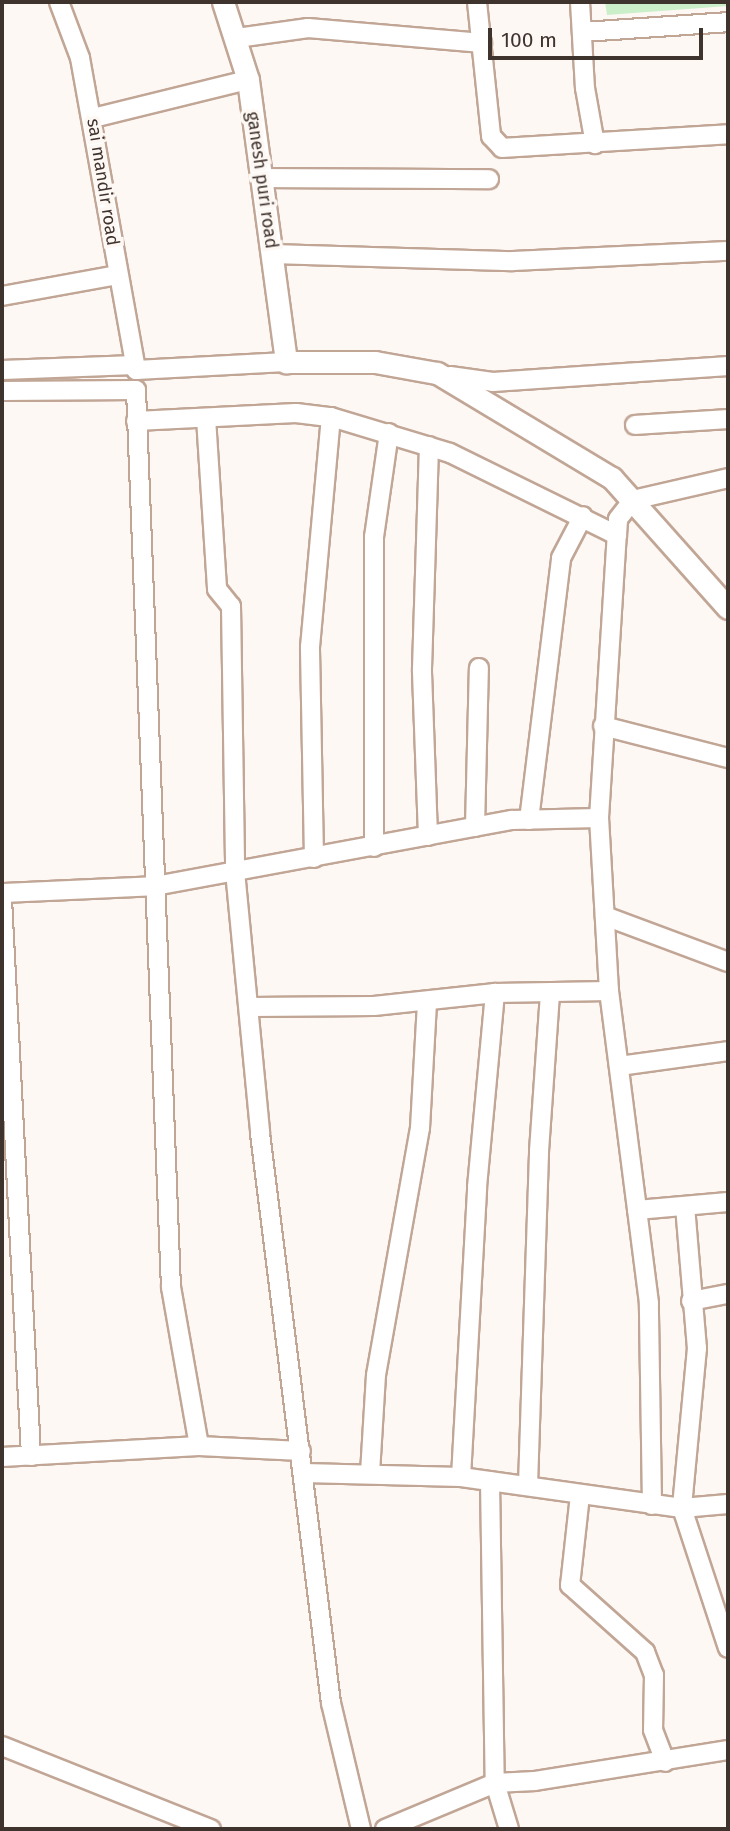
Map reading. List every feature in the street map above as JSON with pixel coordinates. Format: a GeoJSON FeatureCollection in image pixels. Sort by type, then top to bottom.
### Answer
{"type":"FeatureCollection","features":[{"type":"Feature","properties":{"kind":"street","name":"sai mandir road"},"geometry":{"type":"LineString","coordinates":[[59,2],[80,58],[93,118],[135,365]]}},
{"type":"Feature","properties":{"kind":"street","name":"ganesh puri road"},"geometry":{"type":"LineString","coordinates":[[223,2],[237,38],[248,80],[265,178],[286,362]]}},
{"type":"Feature","properties":{"kind":"street"},"geometry":{"type":"LineString","coordinates":[[477,2],[491,136],[496,144],[511,150],[728,134]]}},
{"type":"Feature","properties":{"kind":"street"},"geometry":{"type":"LineString","coordinates":[[580,2],[585,88],[595,144]]}},
{"type":"Feature","properties":{"kind":"street"},"geometry":{"type":"LineString","coordinates":[[583,32],[728,22]]}},
{"type":"Feature","properties":{"kind":"street"},"geometry":{"type":"LineString","coordinates":[[237,38],[308,29],[482,43]]}},
{"type":"Feature","properties":{"kind":"street"},"geometry":{"type":"LineString","coordinates":[[93,118],[248,80]]}},
{"type":"Feature","properties":{"kind":"street"},"geometry":{"type":"LineString","coordinates":[[265,178],[489,179]]}},
{"type":"Feature","properties":{"kind":"street"},"geometry":{"type":"LineString","coordinates":[[272,254],[513,261],[728,251]]}},
{"type":"Feature","properties":{"kind":"street"},"geometry":{"type":"LineString","coordinates":[[2,296],[118,275]]}},
{"type":"Feature","properties":{"kind":"street"},"geometry":{"type":"LineString","coordinates":[[2,370],[135,365],[136,370],[286,362],[376,362],[493,382],[728,366]]}},
{"type":"Feature","properties":{"kind":"street"},"geometry":{"type":"LineString","coordinates":[[437,373],[560,444],[612,478],[728,608]]}},
{"type":"Feature","properties":{"kind":"street"},"geometry":{"type":"LineString","coordinates":[[2,391],[136,390],[171,1287],[200,1446]]}},
{"type":"Feature","properties":{"kind":"street"},"geometry":{"type":"LineString","coordinates":[[136,421],[296,414],[331,417],[429,446],[583,516],[617,527]]}},
{"type":"Feature","properties":{"kind":"street"},"geometry":{"type":"LineString","coordinates":[[314,858],[310,647],[331,417]]}},
{"type":"Feature","properties":{"kind":"street"},"geometry":{"type":"LineString","coordinates":[[206,418],[217,589],[231,606],[235,871],[251,1007],[260,1133],[331,1703],[361,1829]]}},
{"type":"Feature","properties":{"kind":"street"},"geometry":{"type":"LineString","coordinates":[[635,425],[728,419]]}},
{"type":"Feature","properties":{"kind":"street"},"geometry":{"type":"LineString","coordinates":[[373,847],[374,537],[389,433]]}},
{"type":"Feature","properties":{"kind":"street"},"geometry":{"type":"LineString","coordinates":[[428,836],[422,669],[429,446]]}},
{"type":"Feature","properties":{"kind":"street"},"geometry":{"type":"LineString","coordinates":[[652,1505],[649,1303],[609,991],[599,818],[617,527],[633,500],[728,478]]}},
{"type":"Feature","properties":{"kind":"street"},"geometry":{"type":"LineString","coordinates":[[530,820],[561,558],[583,516]]}},
{"type":"Feature","properties":{"kind":"street"},"geometry":{"type":"LineString","coordinates":[[475,827],[479,668]]}},
{"type":"Feature","properties":{"kind":"street"},"geometry":{"type":"LineString","coordinates":[[603,726],[728,758]]}},
{"type":"Feature","properties":{"kind":"street"},"geometry":{"type":"LineString","coordinates":[[2,893],[155,886],[475,827],[530,820],[599,818]]}},
{"type":"Feature","properties":{"kind":"street"},"geometry":{"type":"LineString","coordinates":[[2,900],[30,1456]]}},
{"type":"Feature","properties":{"kind":"street"},"geometry":{"type":"LineString","coordinates":[[605,916],[728,962]]}},
{"type":"Feature","properties":{"kind":"street"},"geometry":{"type":"LineString","coordinates":[[251,1007],[427,1001],[495,993],[609,991]]}},
{"type":"Feature","properties":{"kind":"street"},"geometry":{"type":"LineString","coordinates":[[528,1485],[539,1151],[551,992]]}},
{"type":"Feature","properties":{"kind":"street"},"geometry":{"type":"LineString","coordinates":[[461,1477],[477,1187],[495,993]]}},
{"type":"Feature","properties":{"kind":"street"},"geometry":{"type":"LineString","coordinates":[[370,1473],[376,1375],[420,1128],[427,1001]]}},
{"type":"Feature","properties":{"kind":"street"},"geometry":{"type":"LineString","coordinates":[[619,1066],[728,1051]]}},
{"type":"Feature","properties":{"kind":"street"},"geometry":{"type":"LineString","coordinates":[[637,1210],[728,1202]]}},
{"type":"Feature","properties":{"kind":"street"},"geometry":{"type":"LineString","coordinates":[[685,1206],[697,1348],[696,1391],[682,1508],[728,1648]]}},
{"type":"Feature","properties":{"kind":"street"},"geometry":{"type":"LineString","coordinates":[[691,1301],[728,1294]]}},
{"type":"Feature","properties":{"kind":"street"},"geometry":{"type":"LineString","coordinates":[[2,1457],[200,1446],[301,1451]]}},
{"type":"Feature","properties":{"kind":"street"},"geometry":{"type":"LineString","coordinates":[[304,1473],[461,1477],[652,1505],[682,1508],[728,1504]]}},
{"type":"Feature","properties":{"kind":"street"},"geometry":{"type":"LineString","coordinates":[[490,1480],[495,1783],[509,1829]]}},
{"type":"Feature","properties":{"kind":"street"},"geometry":{"type":"LineString","coordinates":[[580,1495],[570,1586],[645,1652],[654,1675],[653,1730],[665,1762]]}},
{"type":"Feature","properties":{"kind":"street"},"geometry":{"type":"LineString","coordinates":[[2,1746],[211,1829]]}},
{"type":"Feature","properties":{"kind":"street"},"geometry":{"type":"LineString","coordinates":[[385,1829],[495,1783],[665,1762],[728,1750]]}},
{"type":"Feature","properties":{"kind":"green space"},"geometry":{"type":"Polygon","coordinates":[[[605,2],[728,2],[728,6],[607,15],[605,2]]]}}]}
